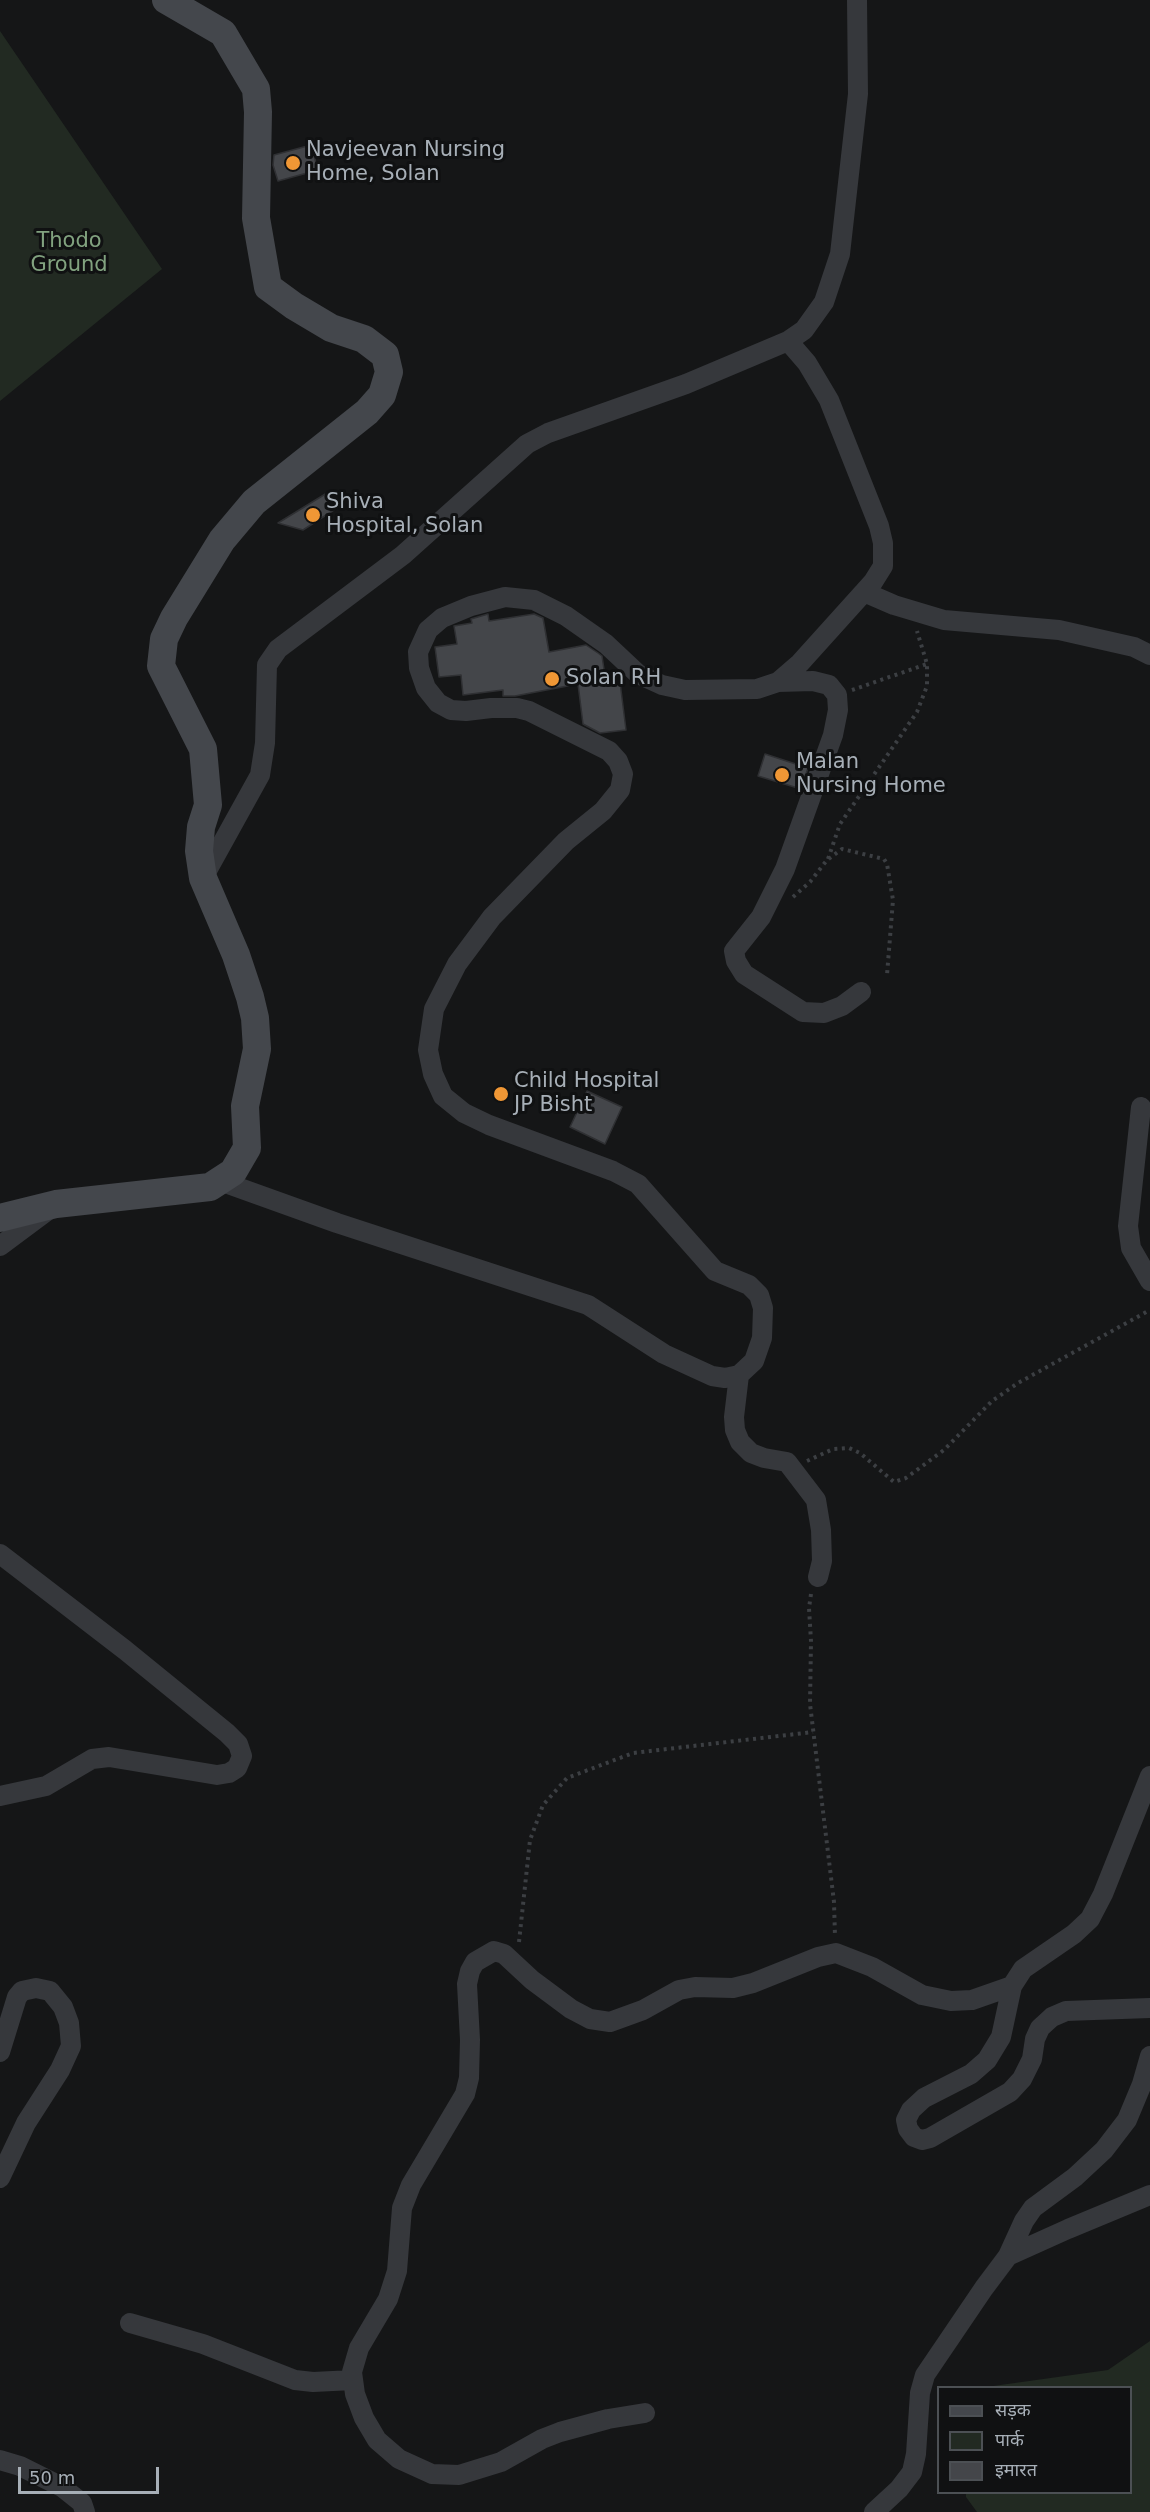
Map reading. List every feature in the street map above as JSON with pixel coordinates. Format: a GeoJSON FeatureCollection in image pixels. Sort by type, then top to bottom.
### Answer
{"type":"FeatureCollection","features":[{"type":"Feature","properties":{"kind":"main road"},"geometry":{"type":"LineString","coordinates":[[0,1218],[56,1204],[210,1187],[232,1172],[247,1148],[245,1106],[257,1049],[250,997],[236,955],[203,878],[199,852],[201,826],[208,806],[203,749],[161,666],[164,639],[174,618],[222,540],[254,502],[367,412],[382,395],[388,372],[385,355],[364,339],[331,328],[268,287],[256,218],[258,112],[256,89],[223,33],[166,0]]}},
{"type":"Feature","properties":{"kind":"street"},"geometry":{"type":"LineString","coordinates":[[203,878],[260,775],[265,743],[267,665],[278,649],[403,555],[527,444],[548,433],[686,384],[788,341],[804,330],[824,302],[840,254],[858,94],[857,0]]}},
{"type":"Feature","properties":{"kind":"street"},"geometry":{"type":"LineString","coordinates":[[778,682],[800,663],[864,592],[883,566],[883,543],[879,526],[830,400],[807,363],[788,341]]}},
{"type":"Feature","properties":{"kind":"street"},"geometry":{"type":"LineString","coordinates":[[864,592],[911,611],[944,620],[1059,630],[1134,647],[1150,656]]}},
{"type":"Feature","properties":{"kind":"street"},"geometry":{"type":"LineString","coordinates":[[220,1181],[337,1223],[588,1305],[674,1358],[712,1376],[725,1378],[739,1376],[754,1361],[762,1338],[763,1308],[759,1295],[749,1285],[715,1271],[638,1184],[613,1171],[489,1125],[464,1113],[442,1096],[428,1050],[434,1009],[457,964],[492,917],[520,886],[566,842],[603,811],[620,790],[623,774],[618,760],[609,751],[529,711],[518,708],[451,710],[438,703],[426,688],[419,668],[418,652],[428,630],[442,618],[471,606],[505,597],[534,600],[566,616],[606,644],[638,674],[662,685],[685,690],[757,689],[778,682],[813,681],[830,685],[837,695],[838,710],[833,735],[785,869],[761,917],[735,951],[736,961],[744,974],[803,1012],[824,1013],[842,1005],[861,992]]}},
{"type":"Feature","properties":{"kind":"street"},"geometry":{"type":"LineString","coordinates":[[1141,1107],[1128,1226],[1131,1248],[1150,1281]]}},
{"type":"Feature","properties":{"kind":"street"},"geometry":{"type":"LineString","coordinates":[[0,1246],[56,1204]]}},
{"type":"Feature","properties":{"kind":"street"},"geometry":{"type":"LineString","coordinates":[[739,1376],[734,1418],[735,1430],[740,1442],[751,1453],[787,1462],[816,1500],[821,1530],[822,1561],[818,1577]]}},
{"type":"Feature","properties":{"kind":"street"},"geometry":{"type":"LineString","coordinates":[[0,1554],[125,1650],[227,1733],[238,1744],[242,1756],[237,1768],[230,1773],[217,1775],[110,1757],[92,1759],[46,1785],[0,1796]]}},
{"type":"Feature","properties":{"kind":"street"},"geometry":{"type":"LineString","coordinates":[[1150,1776],[1103,1894],[1090,1919],[1074,1934],[1023,1969],[1012,1986],[1001,2037],[987,2060],[971,2074],[924,2098],[911,2110],[906,2120],[908,2129],[914,2137],[922,2140],[930,2138],[1010,2092],[1022,2079],[1032,2059],[1035,2039],[1040,2028],[1052,2017],[1066,2011],[1150,2008]]}},
{"type":"Feature","properties":{"kind":"street"},"geometry":{"type":"LineString","coordinates":[[645,2413],[608,2419],[542,2439],[501,2462],[459,2475],[432,2474],[399,2459],[378,2440],[364,2418],[355,2394],[352,2372],[359,2348],[388,2299],[397,2271],[402,2208],[411,2185],[465,2094],[469,2078],[468,1984],[470,1971],[475,1962],[494,1951],[504,1954],[532,1980],[571,2009],[590,2019],[610,2022],[643,2010],[680,1990],[733,1988],[753,1983],[818,1957],[836,1953],[872,1967],[922,1995],[951,2001],[972,2000],[1012,1986]]}},
{"type":"Feature","properties":{"kind":"street"},"geometry":{"type":"LineString","coordinates":[[0,2052],[17,1997],[22,1991],[36,1988],[50,1991],[63,2007],[69,2023],[70,2046],[60,2070],[26,2122],[0,2178]]}},
{"type":"Feature","properties":{"kind":"street"},"geometry":{"type":"LineString","coordinates":[[874,2512],[912,2472],[916,2454],[920,2393],[925,2375],[1008,2256],[1023,2221],[1033,2208],[1075,2177],[1104,2150],[1127,2120],[1142,2084],[1150,2056]]}},
{"type":"Feature","properties":{"kind":"street"},"geometry":{"type":"LineString","coordinates":[[1008,2256],[1150,2195]]}},
{"type":"Feature","properties":{"kind":"street"},"geometry":{"type":"LineString","coordinates":[[130,2323],[203,2344],[295,2380],[313,2382],[353,2380]]}},
{"type":"Feature","properties":{"kind":"street"},"geometry":{"type":"LineString","coordinates":[[0,2460],[20,2466],[62,2487],[82,2503],[85,2512]]}},
{"type":"Feature","properties":{"kind":"path"},"geometry":{"type":"LineString","coordinates":[[827,860],[840,824],[917,712],[927,686],[927,663],[911,611]]}},
{"type":"Feature","properties":{"kind":"path"},"geometry":{"type":"LineString","coordinates":[[837,695],[927,663]]}},
{"type":"Feature","properties":{"kind":"path"},"geometry":{"type":"LineString","coordinates":[[792,898],[810,882],[827,860],[842,849],[868,856],[876,855],[884,859],[887,864],[893,900],[887,975]]}},
{"type":"Feature","properties":{"kind":"path"},"geometry":{"type":"LineString","coordinates":[[793,1468],[832,1449],[849,1448],[860,1453],[894,1482],[906,1478],[944,1450],[992,1401],[1018,1383],[1150,1310]]}},
{"type":"Feature","properties":{"kind":"path"},"geometry":{"type":"LineString","coordinates":[[818,1577],[809,1608],[810,1704],[834,1902],[836,1953]]}},
{"type":"Feature","properties":{"kind":"path"},"geometry":{"type":"LineString","coordinates":[[517,1964],[530,1840],[543,1805],[567,1778],[633,1753],[813,1732]]}},
{"type":"Feature","properties":{"kind":"green space","name":"Thodo Ground"},"geometry":{"type":"Polygon","coordinates":[[[0,31],[162,269],[0,401],[0,31]]]}},
{"type":"Feature","properties":{"kind":"green space"},"geometry":{"type":"Polygon","coordinates":[[[1150,2341],[1150,2512],[977,2512],[966,2494],[1132,2494],[1132,2386],[993,2386],[1108,2370],[1150,2341]]]}},
{"type":"Feature","properties":{"kind":"building"},"geometry":{"type":"Polygon","coordinates":[[[311,145],[318,170],[278,181],[273,165],[274,155],[311,145]]]}},
{"type":"Feature","properties":{"kind":"building"},"geometry":{"type":"Polygon","coordinates":[[[327,493],[337,508],[303,530],[278,523],[327,493]]]}},
{"type":"Feature","properties":{"kind":"building"},"geometry":{"type":"Polygon","coordinates":[[[488,614],[489,621],[534,614],[543,618],[549,652],[586,645],[602,656],[605,676],[619,674],[626,730],[600,733],[583,724],[578,684],[515,696],[503,696],[503,690],[463,695],[461,675],[439,677],[435,647],[457,644],[454,626],[472,623],[471,619],[488,614]]]}},
{"type":"Feature","properties":{"kind":"building"},"geometry":{"type":"Polygon","coordinates":[[[765,754],[808,768],[801,789],[758,776],[765,754]]]}},
{"type":"Feature","properties":{"kind":"building"},"geometry":{"type":"Polygon","coordinates":[[[587,1091],[622,1107],[605,1144],[570,1127],[587,1091]]]}},
{"type":"Feature","properties":{"kind":"place","name":"Navjeevan Nursing Home, Solan"},"geometry":{"type":"Point","coordinates":[293,163]}},
{"type":"Feature","properties":{"kind":"place","name":"Shiva Hospital, Solan"},"geometry":{"type":"Point","coordinates":[313,515]}},
{"type":"Feature","properties":{"kind":"place","name":"Solan RH"},"geometry":{"type":"Point","coordinates":[552,679]}},
{"type":"Feature","properties":{"kind":"place","name":"Malan Nursing Home"},"geometry":{"type":"Point","coordinates":[782,775]}},
{"type":"Feature","properties":{"kind":"place","name":"Child Hospital JP Bisht"},"geometry":{"type":"Point","coordinates":[501,1094]}}]}
